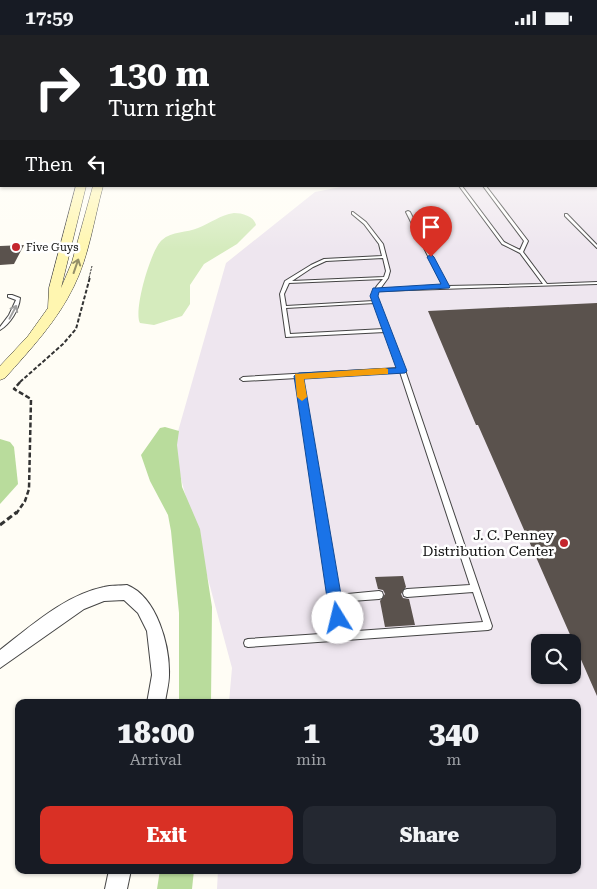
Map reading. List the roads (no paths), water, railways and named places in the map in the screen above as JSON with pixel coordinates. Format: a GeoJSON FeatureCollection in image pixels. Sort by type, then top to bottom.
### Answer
{"type":"FeatureCollection","features":[{"type":"Feature","properties":{"kind":"main road"},"geometry":{"type":"LineString","coordinates":[[0,375],[33,339],[53,309],[72,279],[96,194],[79,195],[55,288],[53,309]]}},
{"type":"Feature","properties":{"kind":"street"},"geometry":{"type":"LineString","coordinates":[[0,660],[33,634],[76,607],[102,594],[127,592],[144,607],[154,630],[161,675],[157,699]]}},
{"type":"Feature","properties":{"kind":"street"},"geometry":{"type":"LineString","coordinates":[[116,889],[119,874]]}},
{"type":"Feature","properties":{"kind":"lane"},"geometry":{"type":"LineString","coordinates":[[461,187],[503,243],[521,252],[546,285]]}},
{"type":"Feature","properties":{"kind":"lane"},"geometry":{"type":"LineString","coordinates":[[485,187],[526,241],[521,252]]}},
{"type":"Feature","properties":{"kind":"lane"},"geometry":{"type":"LineString","coordinates":[[408,211],[446,287]]}},
{"type":"Feature","properties":{"kind":"lane"},"geometry":{"type":"LineString","coordinates":[[248,643],[488,626],[402,371],[374,296],[388,271],[381,244],[373,232],[353,213]]}},
{"type":"Feature","properties":{"kind":"lane"},"geometry":{"type":"LineString","coordinates":[[566,215],[597,247]]}},
{"type":"Feature","properties":{"kind":"lane"},"geometry":{"type":"LineString","coordinates":[[384,257],[325,260],[287,282],[282,294],[288,336],[386,330]]}},
{"type":"Feature","properties":{"kind":"lane"},"geometry":{"type":"LineString","coordinates":[[287,282],[386,277]]}},
{"type":"Feature","properties":{"kind":"lane"},"geometry":{"type":"LineString","coordinates":[[376,290],[597,283]]}},
{"type":"Feature","properties":{"kind":"lane"},"geometry":{"type":"LineString","coordinates":[[0,329],[6,324],[17,303],[18,299],[10,296]]}},
{"type":"Feature","properties":{"kind":"lane"},"geometry":{"type":"LineString","coordinates":[[284,307],[376,302]]}},
{"type":"Feature","properties":{"kind":"lane"},"geometry":{"type":"LineString","coordinates":[[243,379],[402,371]]}},
{"type":"Feature","properties":{"kind":"lane"},"geometry":{"type":"LineString","coordinates":[[299,376],[340,637]]}},
{"type":"Feature","properties":{"kind":"lane"},"geometry":{"type":"LineString","coordinates":[[407,593],[475,587]]}},
{"type":"Feature","properties":{"kind":"lane"},"geometry":{"type":"LineString","coordinates":[[334,599],[379,595]]}},
{"type":"Feature","properties":{"kind":"place","name":"Five Guys"},"geometry":{"type":"Point","coordinates":[16,247]}},
{"type":"Feature","properties":{"kind":"place","name":"J. C. Penney Distribution Center"},"geometry":{"type":"Point","coordinates":[564,543]}}]}
